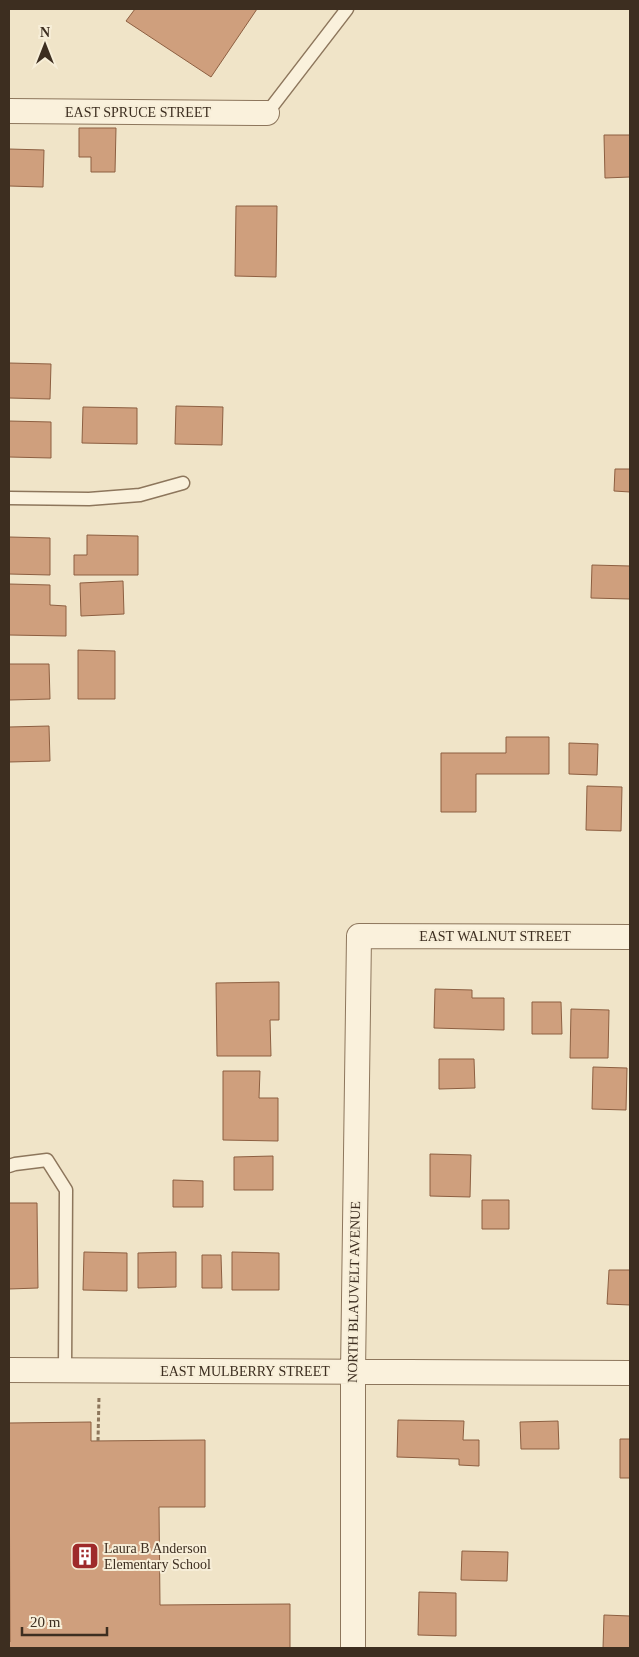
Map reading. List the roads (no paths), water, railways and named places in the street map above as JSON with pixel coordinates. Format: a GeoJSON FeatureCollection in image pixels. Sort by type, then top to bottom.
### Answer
{"type":"FeatureCollection","features":[{"type":"Feature","properties":{"kind":"street","name":"EAST SPRUCE STREET"},"geometry":{"type":"LineString","coordinates":[[9,111],[267,113]]}},
{"type":"Feature","properties":{"kind":"street","name":"EAST WALNUT STREET"},"geometry":{"type":"LineString","coordinates":[[359,936],[630,936]]}},
{"type":"Feature","properties":{"kind":"street","name":"NORTH BLAUVELT AVENUE"},"geometry":{"type":"LineString","coordinates":[[353,1648],[353,1372],[359,936]]}},
{"type":"Feature","properties":{"kind":"street","name":"EAST MULBERRY STREET"},"geometry":{"type":"LineString","coordinates":[[9,1370],[630,1373]]}},
{"type":"Feature","properties":{"kind":"lane"},"geometry":{"type":"LineString","coordinates":[[267,113],[347,9]]}},
{"type":"Feature","properties":{"kind":"lane"},"geometry":{"type":"LineString","coordinates":[[9,498],[106,498],[140,495],[183,483]]}},
{"type":"Feature","properties":{"kind":"lane"},"geometry":{"type":"LineString","coordinates":[[9,1166],[47,1160],[66,1190],[65,1370]]}},
{"type":"Feature","properties":{"kind":"place","name":"Laura B Anderson Elementary School"},"geometry":{"type":"Point","coordinates":[85,1556]}}]}
